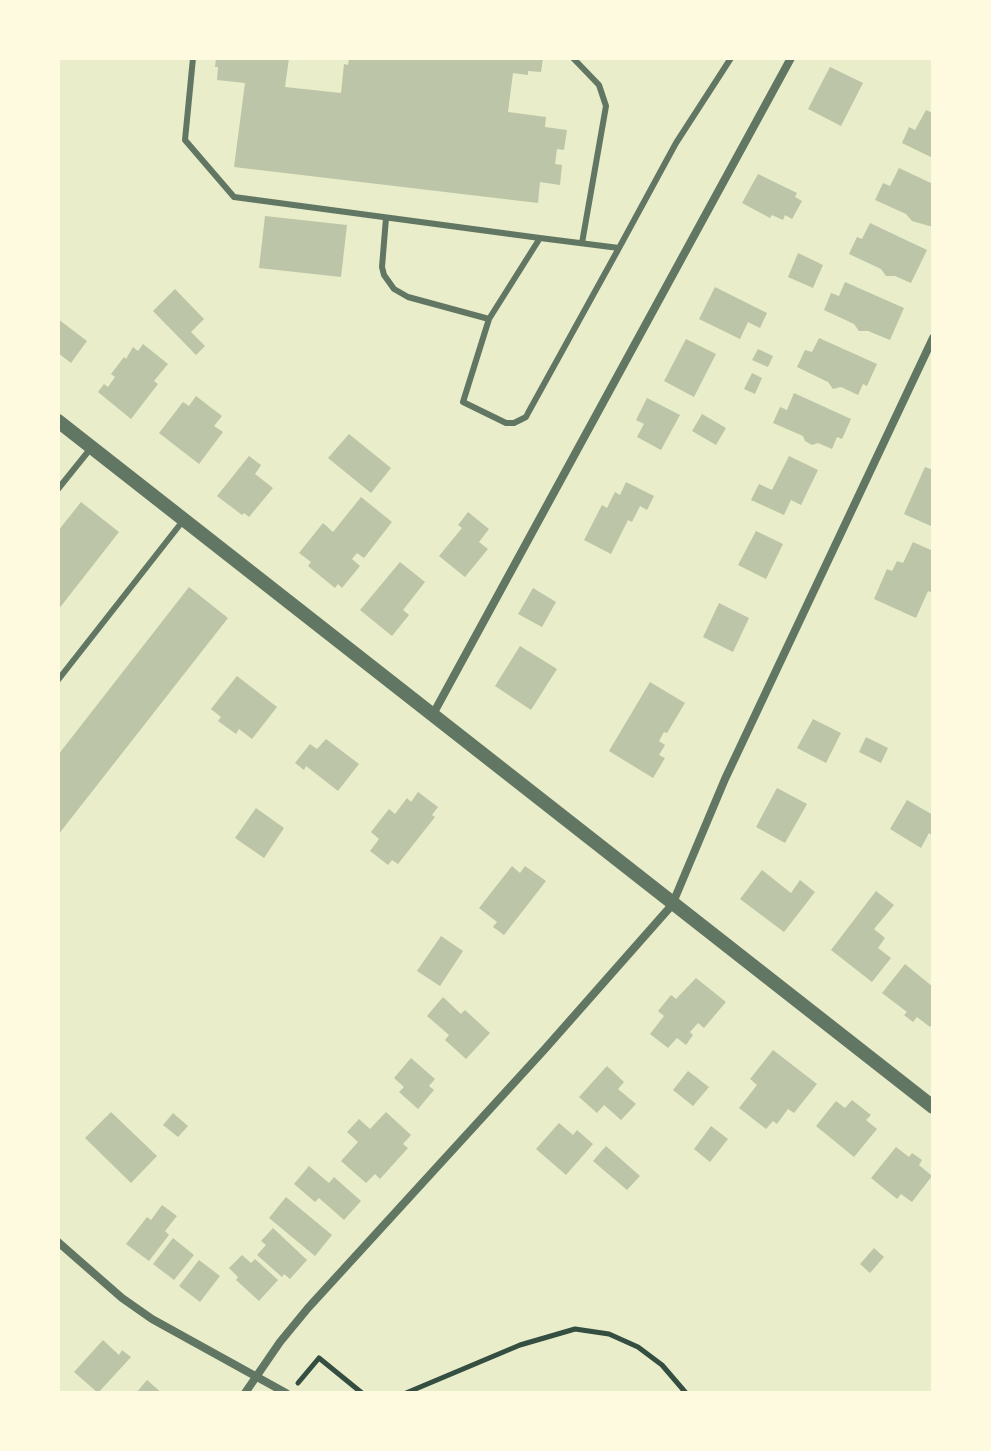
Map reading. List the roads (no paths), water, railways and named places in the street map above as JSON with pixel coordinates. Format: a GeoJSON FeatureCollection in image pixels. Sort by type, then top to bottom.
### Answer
{"type":"FeatureCollection","features":[{"type":"Feature","properties":{"kind":"street"},"geometry":{"type":"LineString","coordinates":[[432,716],[791,58]]}},
{"type":"Feature","properties":{"kind":"street"},"geometry":{"type":"LineString","coordinates":[[245,1393],[308,1308],[672,905],[725,779],[933,338]]}},
{"type":"Feature","properties":{"kind":"street"},"geometry":{"type":"LineString","coordinates":[[58,421],[933,1107]]}},
{"type":"Feature","properties":{"kind":"street"},"geometry":{"type":"LineString","coordinates":[[58,1242],[137,1309],[288,1393]]}},
{"type":"Feature","properties":{"kind":"lane"},"geometry":{"type":"LineString","coordinates":[[193,58],[185,140],[231,196],[619,248]]}},
{"type":"Feature","properties":{"kind":"lane"},"geometry":{"type":"LineString","coordinates":[[573,58],[599,85],[606,106],[582,243]]}},
{"type":"Feature","properties":{"kind":"lane"},"geometry":{"type":"LineString","coordinates":[[540,238],[489,319],[463,402],[501,421],[514,423],[528,413],[676,143],[731,58]]}},
{"type":"Feature","properties":{"kind":"lane"},"geometry":{"type":"LineString","coordinates":[[386,218],[382,267],[394,289],[408,297],[489,319]]}},
{"type":"Feature","properties":{"kind":"lane"},"geometry":{"type":"LineString","coordinates":[[58,489],[91,447]]}},
{"type":"Feature","properties":{"kind":"lane"},"geometry":{"type":"LineString","coordinates":[[58,680],[184,519]]}}]}
